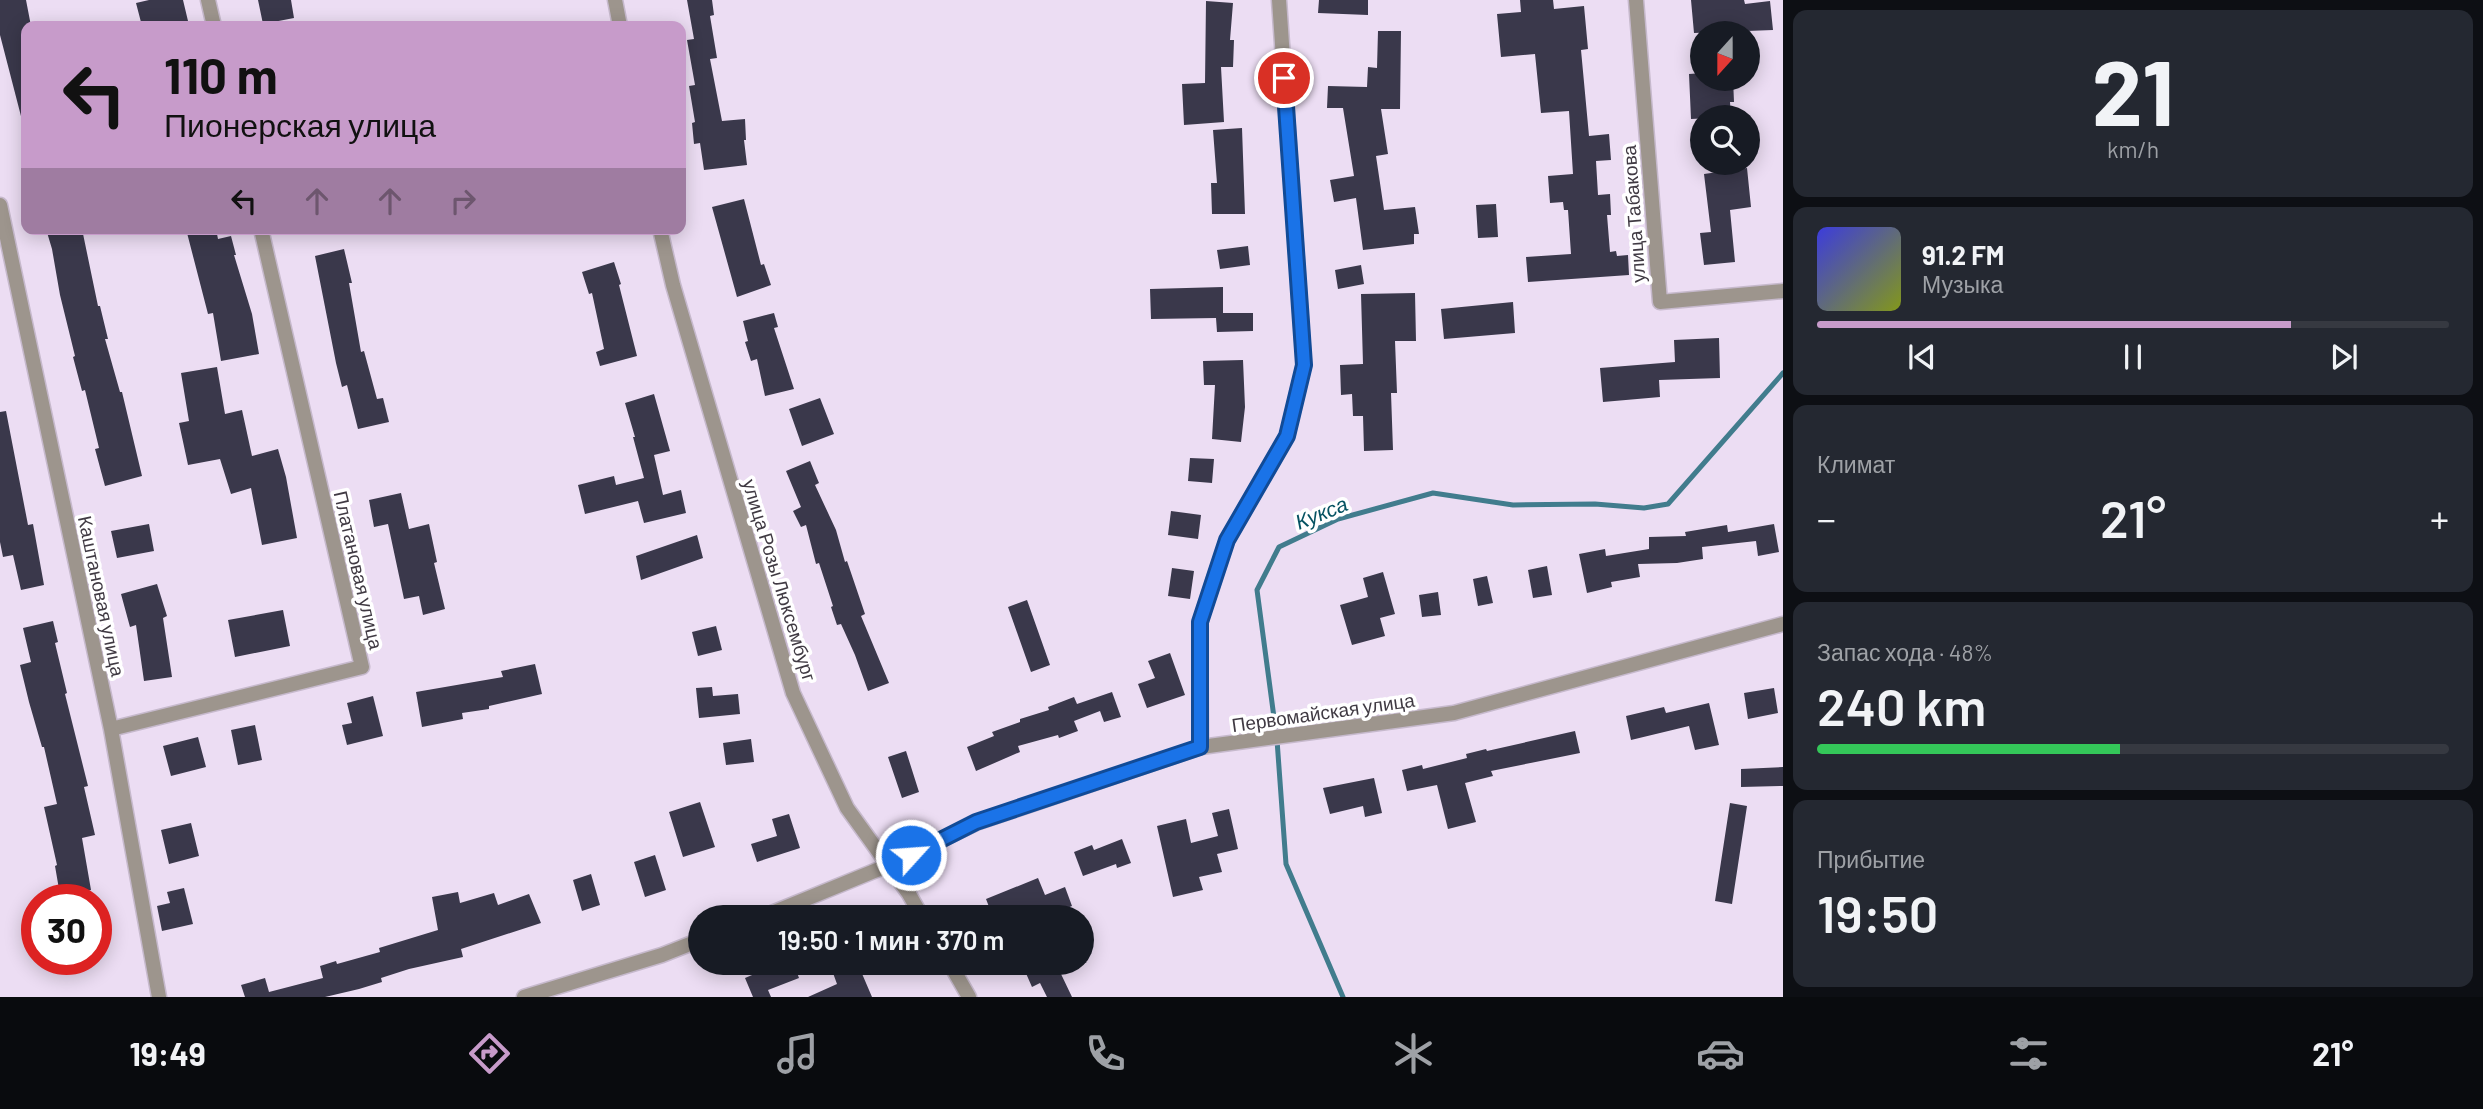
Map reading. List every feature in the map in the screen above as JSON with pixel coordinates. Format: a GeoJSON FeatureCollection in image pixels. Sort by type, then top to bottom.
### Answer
{"type":"FeatureCollection","features":[{"type":"Feature","properties":{"kind":"street"},"geometry":{"type":"LineString","coordinates":[[208,0],[213,21]]}},
{"type":"Feature","properties":{"kind":"street"},"geometry":{"type":"LineString","coordinates":[[615,0],[619,21]]}},
{"type":"Feature","properties":{"kind":"street"},"geometry":{"type":"LineString","coordinates":[[1200,747],[1200,622],[1227,540],[1287,436],[1304,365],[1279,0]]}},
{"type":"Feature","properties":{"kind":"street","name":"улица Табакова"},"geometry":{"type":"LineString","coordinates":[[1636,0],[1660,302],[1783,291]]}},
{"type":"Feature","properties":{"kind":"street","name":"Каштановая улица"},"geometry":{"type":"LineString","coordinates":[[0,205],[111,729],[159,997]]}},
{"type":"Feature","properties":{"kind":"street","name":"Платановая улица"},"geometry":{"type":"LineString","coordinates":[[111,729],[362,667],[262,235]]}},
{"type":"Feature","properties":{"kind":"street","name":"улица Розы Люксембург"},"geometry":{"type":"LineString","coordinates":[[661,235],[673,285],[793,693],[847,808],[914,905]]}},
{"type":"Feature","properties":{"kind":"street","name":"Первомайская улица"},"geometry":{"type":"LineString","coordinates":[[791,905],[889,865],[976,822],[1200,747],[1454,713],[1783,624]]}},
{"type":"Feature","properties":{"kind":"street"},"geometry":{"type":"LineString","coordinates":[[524,997],[688,945]]}},
{"type":"Feature","properties":{"kind":"street"},"geometry":{"type":"LineString","coordinates":[[956,975],[969,997]]}},
{"type":"Feature","properties":{"kind":"building"},"geometry":{"type":"Polygon","coordinates":[[[0,0],[26,0],[30,21],[21,21],[21,116],[0,35],[0,0]]]}},
{"type":"Feature","properties":{"kind":"building"},"geometry":{"type":"Polygon","coordinates":[[[149,0],[183,0],[188,21],[141,21],[136,3],[149,0]]]}},
{"type":"Feature","properties":{"kind":"building"},"geometry":{"type":"Polygon","coordinates":[[[258,0],[291,0],[294,18],[262,21],[258,0]]]}},
{"type":"Feature","properties":{"kind":"building"},"geometry":{"type":"Polygon","coordinates":[[[687,0],[712,0],[714,15],[710,16],[717,58],[710,59],[722,121],[745,119],[747,165],[704,170],[700,143],[694,144],[692,123],[695,122],[689,86],[695,85],[687,40],[694,39],[687,0]]]}},
{"type":"Feature","properties":{"kind":"building"},"geometry":{"type":"Polygon","coordinates":[[[1319,0],[1368,0],[1368,15],[1318,13],[1319,0]]]}},
{"type":"Feature","properties":{"kind":"building"},"geometry":{"type":"Polygon","coordinates":[[[1520,0],[1553,0],[1554,9],[1584,6],[1588,49],[1581,50],[1589,136],[1609,134],[1611,160],[1596,161],[1598,195],[1610,194],[1611,215],[1607,215],[1610,252],[1616,251],[1617,256],[1628,255],[1629,275],[1528,282],[1526,257],[1571,254],[1568,210],[1564,210],[1563,202],[1550,203],[1548,176],[1573,174],[1569,111],[1541,113],[1535,54],[1501,57],[1497,14],[1521,12],[1520,0]]]}},
{"type":"Feature","properties":{"kind":"building"},"geometry":{"type":"Polygon","coordinates":[[[1691,0],[1744,0],[1745,4],[1770,1],[1773,30],[1760,30],[1760,21],[1693,21],[1691,0]]]}},
{"type":"Feature","properties":{"kind":"building"},"geometry":{"type":"Polygon","coordinates":[[[1206,1],[1233,3],[1230,40],[1234,40],[1233,67],[1221,67],[1224,122],[1184,125],[1182,84],[1205,83],[1206,1]]]}},
{"type":"Feature","properties":{"kind":"building"},"geometry":{"type":"Polygon","coordinates":[[[1378,31],[1401,31],[1400,109],[1381,109],[1388,154],[1376,156],[1384,210],[1415,207],[1419,234],[1414,234],[1414,244],[1363,250],[1356,198],[1334,202],[1330,180],[1354,176],[1343,108],[1327,108],[1328,86],[1367,87],[1368,67],[1377,68],[1378,31]]]}},
{"type":"Feature","properties":{"kind":"building"},"geometry":{"type":"Polygon","coordinates":[[[1689,74],[1690,91],[1734,91],[1734,102],[1730,102],[1730,105],[1690,105],[1689,74]]]}},
{"type":"Feature","properties":{"kind":"building"},"geometry":{"type":"Polygon","coordinates":[[[1242,128],[1245,214],[1212,214],[1211,183],[1217,183],[1213,130],[1242,128]]]}},
{"type":"Feature","properties":{"kind":"building"},"geometry":{"type":"Polygon","coordinates":[[[1704,175],[1748,175],[1751,207],[1730,210],[1735,262],[1704,265],[1700,233],[1711,232],[1704,175]]]}},
{"type":"Feature","properties":{"kind":"building"},"geometry":{"type":"Polygon","coordinates":[[[744,199],[761,265],[764,264],[771,285],[737,297],[712,207],[744,199]]]}},
{"type":"Feature","properties":{"kind":"building"},"geometry":{"type":"Polygon","coordinates":[[[1496,204],[1498,237],[1478,238],[1476,205],[1496,204]]]}},
{"type":"Feature","properties":{"kind":"building"},"geometry":{"type":"Polygon","coordinates":[[[48,235],[83,235],[108,339],[105,339],[122,392],[142,476],[105,486],[95,449],[99,448],[85,390],[82,391],[73,357],[75,356],[48,235]]]}},
{"type":"Feature","properties":{"kind":"building"},"geometry":{"type":"Polygon","coordinates":[[[188,235],[217,235],[218,239],[231,236],[252,314],[259,354],[221,361],[213,313],[208,314],[188,235]]]}},
{"type":"Feature","properties":{"kind":"building"},"geometry":{"type":"Polygon","coordinates":[[[1248,246],[1250,265],[1220,269],[1217,250],[1248,246]]]}},
{"type":"Feature","properties":{"kind":"building"},"geometry":{"type":"Polygon","coordinates":[[[344,249],[352,283],[349,283],[361,352],[364,351],[377,399],[383,398],[389,422],[358,429],[347,385],[342,387],[336,363],[315,256],[344,249]]]}},
{"type":"Feature","properties":{"kind":"building"},"geometry":{"type":"Polygon","coordinates":[[[614,262],[637,356],[600,366],[596,352],[604,349],[592,293],[589,294],[582,272],[614,262]]]}},
{"type":"Feature","properties":{"kind":"building"},"geometry":{"type":"Polygon","coordinates":[[[1361,265],[1364,284],[1338,289],[1335,270],[1361,265]]]}},
{"type":"Feature","properties":{"kind":"building"},"geometry":{"type":"Polygon","coordinates":[[[1223,287],[1223,313],[1253,313],[1253,331],[1217,332],[1216,318],[1151,319],[1150,289],[1223,287]]]}},
{"type":"Feature","properties":{"kind":"building"},"geometry":{"type":"Polygon","coordinates":[[[1415,293],[1416,341],[1395,341],[1397,393],[1391,393],[1393,450],[1364,451],[1363,416],[1353,416],[1352,394],[1341,395],[1340,365],[1363,364],[1361,294],[1415,293]]]}},
{"type":"Feature","properties":{"kind":"building"},"geometry":{"type":"Polygon","coordinates":[[[1513,302],[1515,333],[1444,339],[1441,309],[1513,302]]]}},
{"type":"Feature","properties":{"kind":"building"},"geometry":{"type":"Polygon","coordinates":[[[774,313],[778,327],[774,328],[794,389],[765,396],[757,359],[751,361],[745,342],[748,341],[743,321],[774,313]]]}},
{"type":"Feature","properties":{"kind":"building"},"geometry":{"type":"Polygon","coordinates":[[[1719,338],[1720,378],[1659,380],[1660,397],[1603,402],[1600,368],[1675,362],[1674,340],[1719,338]]]}},
{"type":"Feature","properties":{"kind":"building"},"geometry":{"type":"Polygon","coordinates":[[[1243,360],[1245,407],[1241,442],[1212,439],[1215,385],[1204,385],[1203,361],[1243,360]]]}},
{"type":"Feature","properties":{"kind":"building"},"geometry":{"type":"Polygon","coordinates":[[[217,367],[225,414],[242,410],[252,456],[278,449],[297,538],[262,545],[251,488],[231,494],[220,459],[188,465],[179,423],[189,421],[181,373],[217,367]]]}},
{"type":"Feature","properties":{"kind":"building"},"geometry":{"type":"Polygon","coordinates":[[[654,394],[670,451],[654,455],[663,495],[681,490],[686,513],[644,523],[638,501],[585,514],[578,485],[614,476],[616,485],[644,478],[625,403],[654,394]]]}},
{"type":"Feature","properties":{"kind":"building"},"geometry":{"type":"Polygon","coordinates":[[[820,398],[834,434],[802,446],[789,409],[820,398]]]}},
{"type":"Feature","properties":{"kind":"building"},"geometry":{"type":"Polygon","coordinates":[[[6,411],[28,525],[33,524],[44,585],[21,590],[13,555],[3,557],[0,542],[0,412],[6,411]]]}},
{"type":"Feature","properties":{"kind":"building"},"geometry":{"type":"Polygon","coordinates":[[[1190,458],[1214,459],[1212,483],[1188,481],[1190,458]]]}},
{"type":"Feature","properties":{"kind":"building"},"geometry":{"type":"Polygon","coordinates":[[[810,461],[819,483],[815,485],[836,530],[865,614],[861,616],[889,683],[868,691],[841,624],[837,625],[806,525],[801,527],[793,511],[801,507],[786,471],[810,461]]]}},
{"type":"Feature","properties":{"kind":"building"},"geometry":{"type":"Polygon","coordinates":[[[401,493],[409,529],[429,524],[437,562],[434,563],[445,609],[423,615],[419,596],[404,599],[388,524],[374,527],[369,500],[401,493]]]}},
{"type":"Feature","properties":{"kind":"building"},"geometry":{"type":"Polygon","coordinates":[[[1171,511],[1201,515],[1198,539],[1168,535],[1171,511]]]}},
{"type":"Feature","properties":{"kind":"building"},"geometry":{"type":"Polygon","coordinates":[[[149,524],[154,551],[117,558],[111,531],[149,524]]]}},
{"type":"Feature","properties":{"kind":"building"},"geometry":{"type":"Polygon","coordinates":[[[1774,524],[1779,552],[1758,556],[1756,541],[1702,547],[1703,559],[1638,564],[1640,577],[1611,582],[1612,587],[1587,593],[1579,554],[1605,549],[1606,556],[1649,549],[1649,537],[1686,536],[1685,532],[1727,525],[1728,532],[1774,524]]]}},
{"type":"Feature","properties":{"kind":"building"},"geometry":{"type":"Polygon","coordinates":[[[697,535],[703,558],[641,580],[636,556],[697,535]]]}},
{"type":"Feature","properties":{"kind":"building"},"geometry":{"type":"Polygon","coordinates":[[[1547,566],[1552,595],[1533,598],[1528,570],[1547,566]]]}},
{"type":"Feature","properties":{"kind":"building"},"geometry":{"type":"Polygon","coordinates":[[[1172,568],[1194,571],[1190,599],[1168,596],[1172,568]]]}},
{"type":"Feature","properties":{"kind":"building"},"geometry":{"type":"Polygon","coordinates":[[[1383,572],[1395,614],[1380,618],[1385,636],[1352,645],[1340,605],[1368,597],[1363,578],[1383,572]]]}},
{"type":"Feature","properties":{"kind":"building"},"geometry":{"type":"Polygon","coordinates":[[[1487,576],[1493,603],[1478,606],[1473,579],[1487,576]]]}},
{"type":"Feature","properties":{"kind":"building"},"geometry":{"type":"Polygon","coordinates":[[[157,584],[167,616],[163,618],[172,677],[144,681],[136,625],[130,627],[121,594],[157,584]]]}},
{"type":"Feature","properties":{"kind":"building"},"geometry":{"type":"Polygon","coordinates":[[[1438,592],[1441,615],[1422,617],[1419,595],[1438,592]]]}},
{"type":"Feature","properties":{"kind":"building"},"geometry":{"type":"Polygon","coordinates":[[[1027,600],[1050,665],[1031,672],[1008,607],[1027,600]]]}},
{"type":"Feature","properties":{"kind":"building"},"geometry":{"type":"Polygon","coordinates":[[[283,610],[290,646],[235,657],[228,620],[283,610]]]}},
{"type":"Feature","properties":{"kind":"building"},"geometry":{"type":"Polygon","coordinates":[[[53,621],[58,642],[55,643],[67,693],[65,694],[88,786],[84,787],[95,835],[82,838],[90,884],[58,884],[57,865],[44,807],[57,804],[20,665],[31,662],[23,628],[53,621]]]}},
{"type":"Feature","properties":{"kind":"building"},"geometry":{"type":"Polygon","coordinates":[[[716,626],[722,650],[698,656],[692,632],[716,626]]]}},
{"type":"Feature","properties":{"kind":"building"},"geometry":{"type":"Polygon","coordinates":[[[1170,653],[1185,695],[1147,708],[1138,684],[1155,678],[1148,661],[1170,653]]]}},
{"type":"Feature","properties":{"kind":"building"},"geometry":{"type":"Polygon","coordinates":[[[535,664],[542,694],[489,706],[489,709],[462,713],[463,719],[422,727],[416,692],[503,677],[501,671],[535,664]]]}},
{"type":"Feature","properties":{"kind":"building"},"geometry":{"type":"Polygon","coordinates":[[[712,687],[713,696],[738,694],[740,714],[699,718],[696,688],[712,687]]]}},
{"type":"Feature","properties":{"kind":"building"},"geometry":{"type":"Polygon","coordinates":[[[1774,688],[1778,713],[1748,719],[1744,693],[1774,688]]]}},
{"type":"Feature","properties":{"kind":"building"},"geometry":{"type":"Polygon","coordinates":[[[1112,692],[1121,717],[1104,722],[1100,711],[1074,721],[1078,731],[1059,738],[1058,735],[1018,746],[1020,752],[976,771],[967,747],[994,736],[992,732],[1049,710],[1048,707],[1074,697],[1077,704],[1112,692]]]}},
{"type":"Feature","properties":{"kind":"building"},"geometry":{"type":"Polygon","coordinates":[[[373,696],[383,736],[347,745],[342,725],[352,723],[347,703],[373,696]]]}},
{"type":"Feature","properties":{"kind":"building"},"geometry":{"type":"Polygon","coordinates":[[[1709,703],[1719,745],[1695,750],[1689,726],[1631,740],[1626,716],[1664,707],[1666,713],[1709,703]]]}},
{"type":"Feature","properties":{"kind":"building"},"geometry":{"type":"Polygon","coordinates":[[[255,725],[262,760],[238,765],[231,730],[255,725]]]}},
{"type":"Feature","properties":{"kind":"building"},"geometry":{"type":"Polygon","coordinates":[[[1575,731],[1580,753],[1491,771],[1493,776],[1465,783],[1476,822],[1448,829],[1437,785],[1407,791],[1402,770],[1422,765],[1423,769],[1467,758],[1466,754],[1486,749],[1487,751],[1575,731]]]}},
{"type":"Feature","properties":{"kind":"building"},"geometry":{"type":"Polygon","coordinates":[[[198,737],[206,767],[171,776],[163,746],[198,737]]]}},
{"type":"Feature","properties":{"kind":"building"},"geometry":{"type":"Polygon","coordinates":[[[751,739],[754,762],[726,765],[723,743],[751,739]]]}},
{"type":"Feature","properties":{"kind":"building"},"geometry":{"type":"Polygon","coordinates":[[[906,751],[919,792],[902,798],[888,757],[906,751]]]}},
{"type":"Feature","properties":{"kind":"building"},"geometry":{"type":"Polygon","coordinates":[[[1783,767],[1783,786],[1741,787],[1741,769],[1783,767]]]}},
{"type":"Feature","properties":{"kind":"building"},"geometry":{"type":"Polygon","coordinates":[[[1374,778],[1382,813],[1365,817],[1363,806],[1330,814],[1323,788],[1374,778]]]}},
{"type":"Feature","properties":{"kind":"building"},"geometry":{"type":"Polygon","coordinates":[[[700,802],[715,847],[683,857],[669,812],[700,802]]]}},
{"type":"Feature","properties":{"kind":"building"},"geometry":{"type":"Polygon","coordinates":[[[1730,803],[1747,806],[1732,904],[1715,901],[1730,803]]]}},
{"type":"Feature","properties":{"kind":"building"},"geometry":{"type":"Polygon","coordinates":[[[1229,809],[1238,849],[1217,854],[1222,872],[1199,877],[1203,890],[1173,897],[1157,826],[1186,819],[1191,843],[1218,836],[1212,813],[1229,809]]]}},
{"type":"Feature","properties":{"kind":"building"},"geometry":{"type":"Polygon","coordinates":[[[789,814],[800,848],[757,862],[751,844],[777,836],[772,819],[789,814]]]}},
{"type":"Feature","properties":{"kind":"building"},"geometry":{"type":"Polygon","coordinates":[[[191,823],[199,856],[169,864],[161,830],[191,823]]]}},
{"type":"Feature","properties":{"kind":"building"},"geometry":{"type":"Polygon","coordinates":[[[1122,839],[1131,863],[1117,868],[1116,864],[1083,876],[1074,852],[1092,845],[1094,850],[1122,839]]]}},
{"type":"Feature","properties":{"kind":"building"},"geometry":{"type":"Polygon","coordinates":[[[655,855],[666,890],[645,897],[634,862],[655,855]]]}},
{"type":"Feature","properties":{"kind":"building"},"geometry":{"type":"Polygon","coordinates":[[[591,874],[600,905],[582,911],[573,880],[591,874]]]}},
{"type":"Feature","properties":{"kind":"building"},"geometry":{"type":"Polygon","coordinates":[[[1038,878],[1045,895],[1065,887],[1072,905],[988,905],[986,899],[1038,878]]]}},
{"type":"Feature","properties":{"kind":"building"},"geometry":{"type":"Polygon","coordinates":[[[184,888],[193,924],[162,931],[157,906],[170,903],[167,892],[184,888]]]}},
{"type":"Feature","properties":{"kind":"building"},"geometry":{"type":"Polygon","coordinates":[[[458,892],[460,903],[494,893],[498,905],[529,894],[541,923],[461,949],[463,957],[409,969],[359,989],[325,997],[245,997],[241,985],[265,978],[269,992],[323,978],[320,966],[380,952],[379,948],[438,930],[432,897],[458,892]]]}},
{"type":"Feature","properties":{"kind":"building"},"geometry":{"type":"Polygon","coordinates":[[[752,975],[798,975],[799,978],[768,990],[771,997],[753,997],[745,978],[752,975]]]}},
{"type":"Feature","properties":{"kind":"building"},"geometry":{"type":"Polygon","coordinates":[[[834,975],[863,975],[872,997],[808,997],[837,984],[834,975]]]}},
{"type":"Feature","properties":{"kind":"building"},"geometry":{"type":"Polygon","coordinates":[[[1027,975],[1061,975],[1072,997],[1047,997],[1040,983],[1032,987],[1027,975]]]}},
{"type":"Feature","properties":{"kind":"waterway","name":"Кукса"},"geometry":{"type":"LineString","coordinates":[[1343,997],[1286,864],[1277,740],[1257,590],[1279,547],[1338,519],[1433,493],[1513,505],[1595,504],[1644,508],[1668,504],[1783,373]]}},
{"type":"Feature","properties":{"kind":"route"},"geometry":{"type":"LineString","coordinates":[[911,855],[976,822],[1200,747],[1200,622],[1227,540],[1287,436],[1304,365],[1284,78]]}}]}
